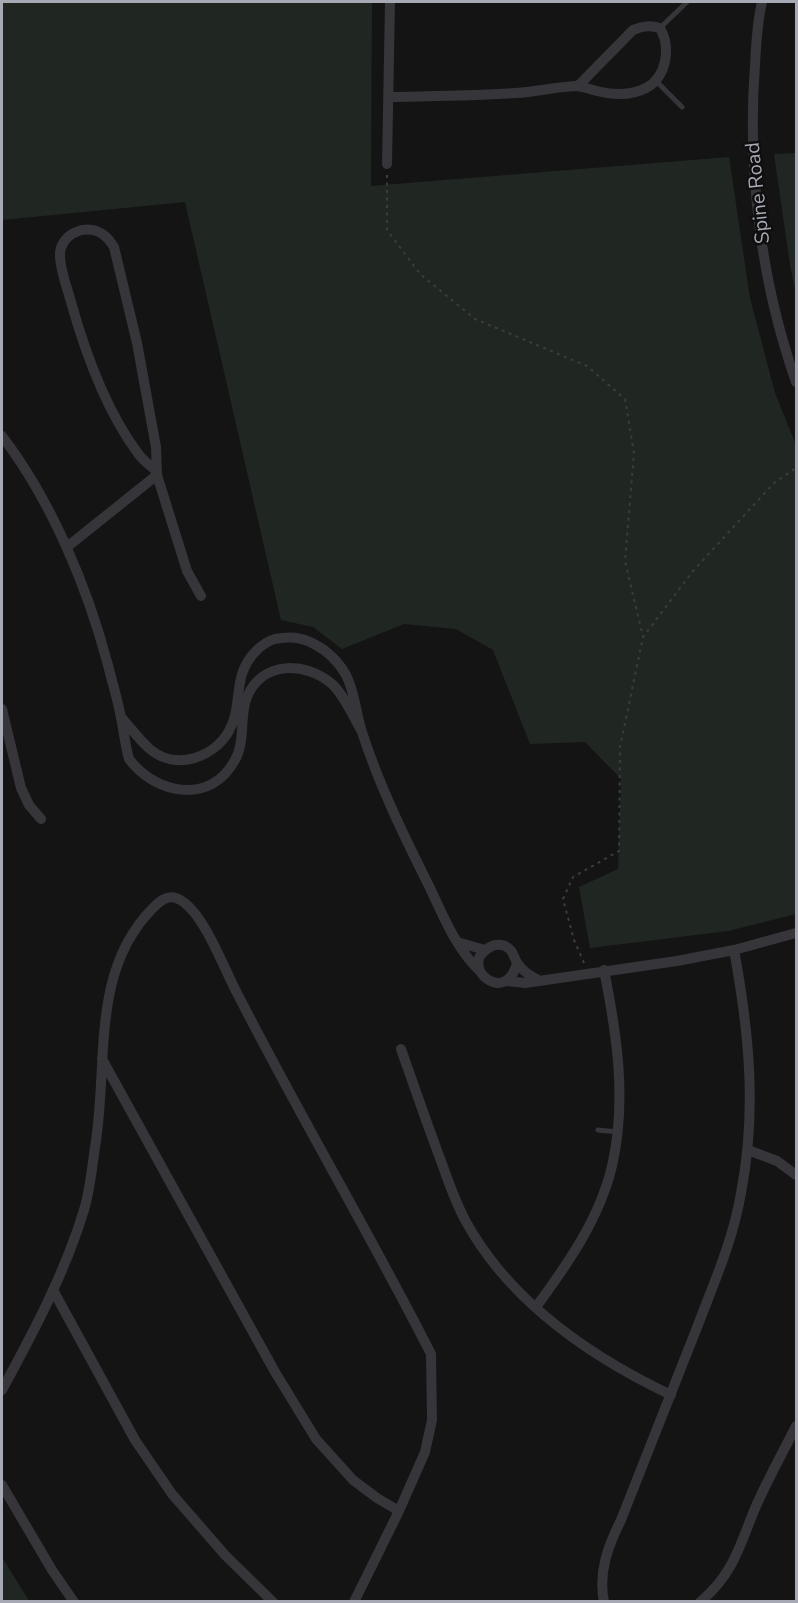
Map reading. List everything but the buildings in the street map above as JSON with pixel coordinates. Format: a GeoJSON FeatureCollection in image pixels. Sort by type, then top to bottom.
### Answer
{"type":"FeatureCollection","features":[{"type":"Feature","properties":{"kind":"street"},"geometry":{"type":"LineString","coordinates":[[387,164],[390,2]]}},
{"type":"Feature","properties":{"kind":"street","name":"Spine Road"},"geometry":{"type":"LineString","coordinates":[[762,2],[758,18],[752,104],[755,182],[767,268],[787,355],[796,382]]}},
{"type":"Feature","properties":{"kind":"street"},"geometry":{"type":"LineString","coordinates":[[388,97],[518,93],[578,86],[620,96],[642,90],[656,81],[662,70],[666,46],[660,28],[652,25],[633,30],[578,86]]}},
{"type":"Feature","properties":{"kind":"street"},"geometry":{"type":"LineString","coordinates":[[156,473],[137,454],[118,423],[81,337],[59,255],[62,242],[70,233],[82,230],[94,231],[104,235],[114,247],[137,343],[156,447],[156,473],[187,571],[201,596]]}},
{"type":"Feature","properties":{"kind":"street"},"geometry":{"type":"LineString","coordinates":[[2,436],[30,480],[67,548],[107,661],[129,759],[150,780],[180,790],[208,785],[223,776],[235,761],[241,744],[247,697],[257,683],[278,669],[294,667],[307,669],[333,685],[361,730]]}},
{"type":"Feature","properties":{"kind":"street"},"geometry":{"type":"LineString","coordinates":[[67,548],[156,473]]}},
{"type":"Feature","properties":{"kind":"street"},"geometry":{"type":"LineString","coordinates":[[121,716],[146,745],[166,759],[197,758],[210,751],[230,730],[236,710],[242,671],[247,661],[268,641],[299,637],[328,652],[339,664],[351,687],[361,730],[413,853],[457,942],[470,962],[484,978],[491,982],[525,983],[677,961],[778,940],[796,933]]}},
{"type":"Feature","properties":{"kind":"street"},"geometry":{"type":"LineString","coordinates":[[2,709],[21,788],[29,805],[41,819]]}},
{"type":"Feature","properties":{"kind":"street"},"geometry":{"type":"LineString","coordinates":[[2,1390],[53,1290],[84,1209],[96,1143],[105,1020],[111,985],[123,949],[139,922],[160,901],[169,897],[184,902],[204,925],[236,991],[431,1354],[432,1420],[425,1452],[354,1602]]}},
{"type":"Feature","properties":{"kind":"street"},"geometry":{"type":"LineString","coordinates":[[457,942],[485,950]]}},
{"type":"Feature","properties":{"kind":"street"},"geometry":{"type":"LineString","coordinates":[[480,971],[479,960],[485,950],[495,945],[505,946],[514,953],[517,963],[527,974],[540,981]]}},
{"type":"Feature","properties":{"kind":"street"},"geometry":{"type":"LineString","coordinates":[[604,1602],[603,1564],[609,1543],[621,1520],[671,1395],[731,1238],[741,1194],[748,1150],[751,1084],[744,1002],[734,950]]}},
{"type":"Feature","properties":{"kind":"street"},"geometry":{"type":"LineString","coordinates":[[507,981],[514,973],[517,963]]}},
{"type":"Feature","properties":{"kind":"street"},"geometry":{"type":"LineString","coordinates":[[536,1306],[559,1276],[580,1241],[600,1201],[611,1167],[618,1132],[618,1057],[614,1020],[604,970]]}},
{"type":"Feature","properties":{"kind":"street"},"geometry":{"type":"LineString","coordinates":[[401,1049],[438,1153],[465,1219],[483,1250],[506,1279],[559,1327],[592,1352],[632,1376],[671,1395]]}},
{"type":"Feature","properties":{"kind":"street"},"geometry":{"type":"LineString","coordinates":[[102,1058],[275,1371],[316,1439],[353,1480],[399,1511]]}},
{"type":"Feature","properties":{"kind":"street"},"geometry":{"type":"LineString","coordinates":[[748,1150],[777,1161],[796,1175]]}},
{"type":"Feature","properties":{"kind":"street"},"geometry":{"type":"LineString","coordinates":[[53,1290],[135,1440],[172,1494],[225,1555],[273,1602]]}},
{"type":"Feature","properties":{"kind":"street"},"geometry":{"type":"LineString","coordinates":[[700,1602],[717,1588],[729,1571],[757,1504],[796,1426]]}},
{"type":"Feature","properties":{"kind":"street"},"geometry":{"type":"LineString","coordinates":[[2,1485],[52,1570],[74,1602]]}},
{"type":"Feature","properties":{"kind":"lane"},"geometry":{"type":"LineString","coordinates":[[660,28],[687,2]]}},
{"type":"Feature","properties":{"kind":"lane"},"geometry":{"type":"LineString","coordinates":[[656,81],[682,107]]}},
{"type":"Feature","properties":{"kind":"lane"},"geometry":{"type":"LineString","coordinates":[[598,1130],[618,1132]]}},
{"type":"Feature","properties":{"kind":"path"},"geometry":{"type":"LineString","coordinates":[[387,164],[387,230],[420,274],[475,319],[586,366],[625,399],[634,453],[625,561],[643,637],[620,747],[619,851],[573,877],[563,899],[574,940],[589,973]]}},
{"type":"Feature","properties":{"kind":"path"},"geometry":{"type":"LineString","coordinates":[[643,637],[701,562],[774,483],[796,468]]}},
{"type":"Feature","properties":{"kind":"shaded area"},"geometry":{"type":"Polygon","coordinates":[[[2,2],[372,2],[371,186],[729,157],[750,298],[775,393],[796,445],[796,914],[728,931],[590,948],[579,887],[618,869],[621,779],[585,742],[530,744],[493,650],[456,629],[404,624],[342,649],[313,627],[281,620],[185,202],[2,220],[2,2]]]}},
{"type":"Feature","properties":{"kind":"shaded area"},"geometry":{"type":"Polygon","coordinates":[[[796,153],[796,294],[774,154],[796,153]]]}},
{"type":"Feature","properties":{"kind":"shaded area"},"geometry":{"type":"Polygon","coordinates":[[[2,1557],[29,1601],[2,1601],[2,1557]]]}}]}
